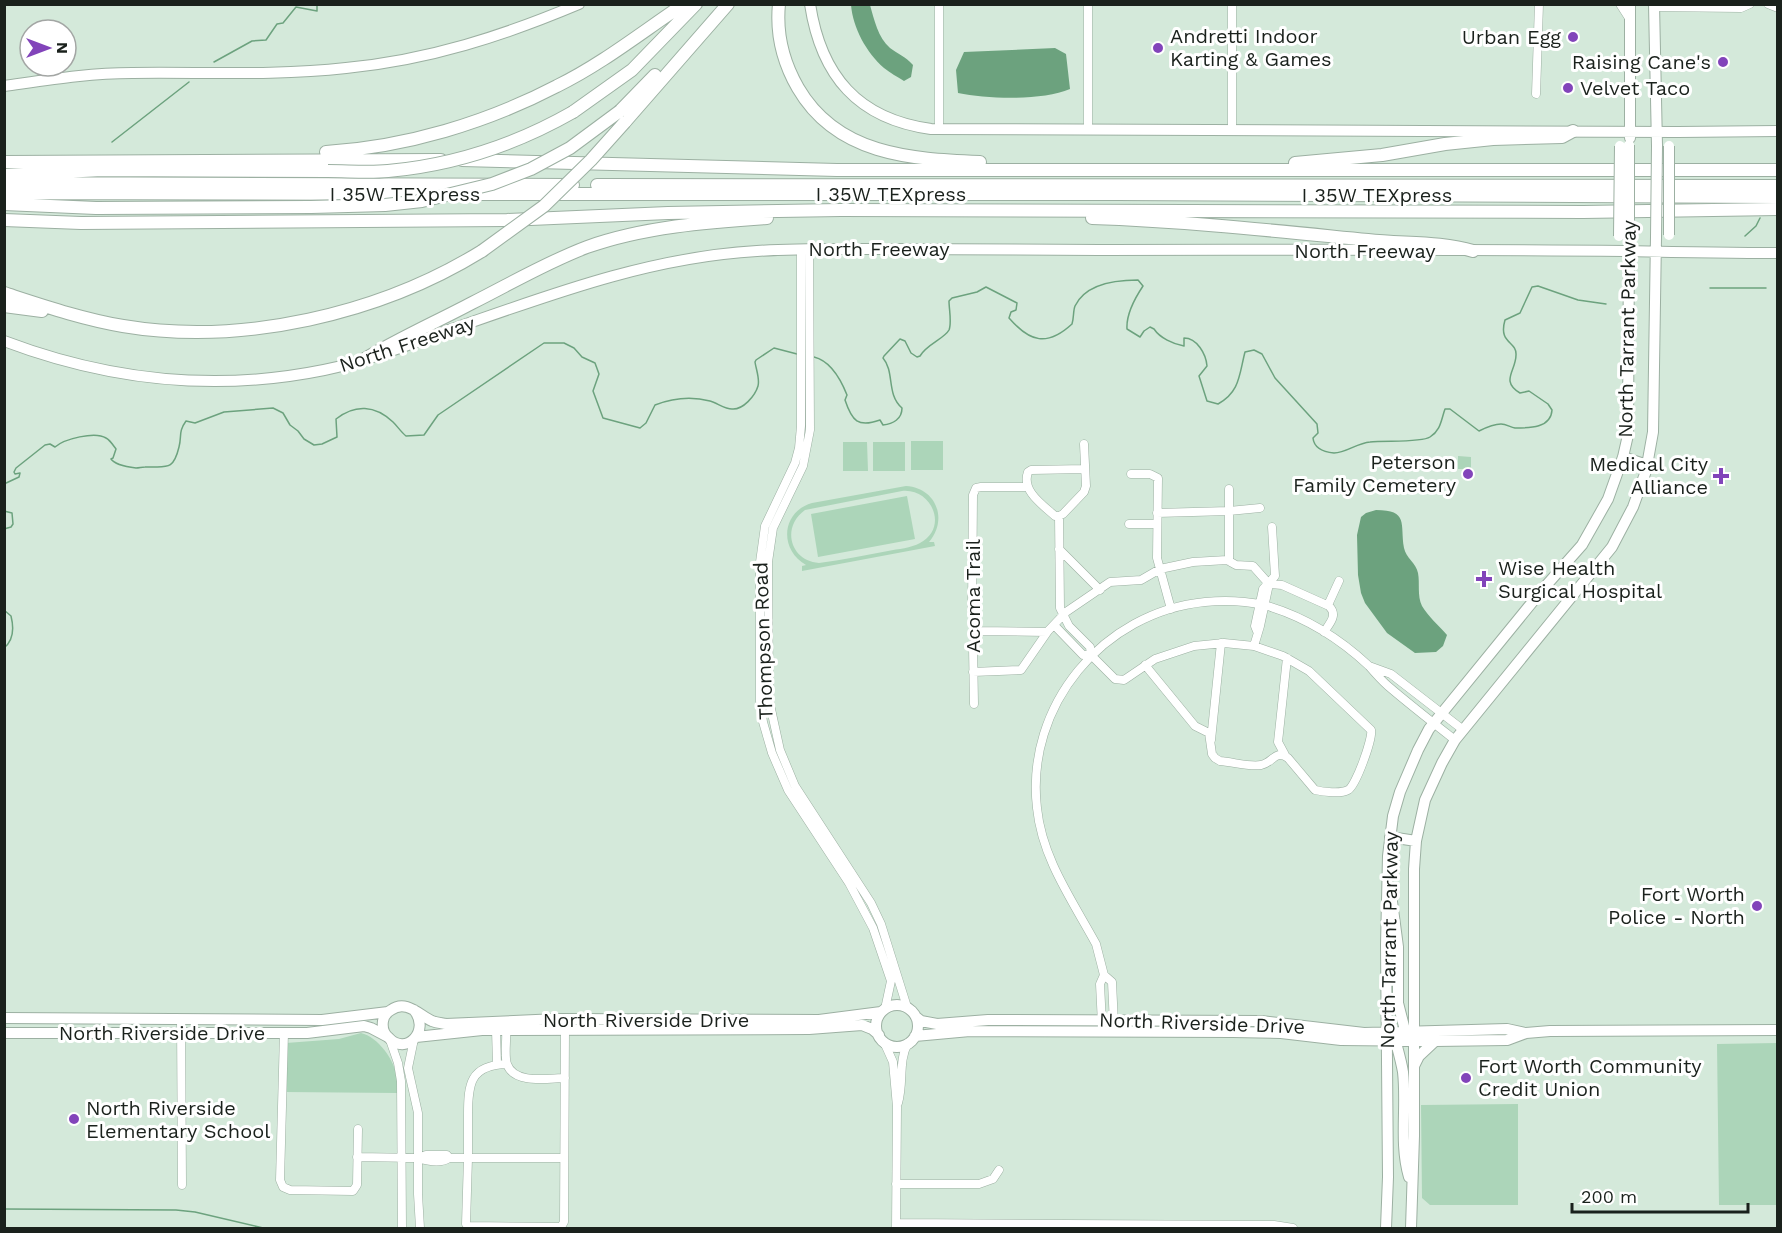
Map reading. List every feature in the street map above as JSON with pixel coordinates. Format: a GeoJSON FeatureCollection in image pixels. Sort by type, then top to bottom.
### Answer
{"type":"FeatureCollection","features":[{"type":"Feature","properties":{"kind":"highway"},"geometry":{"type":"LineString","coordinates":[[194,160],[215,152],[305,153],[355,150],[405,141],[455,128],[490,116],[557,87],[598,63],[684,4]]}},
{"type":"Feature","properties":{"kind":"highway"},"geometry":{"type":"LineString","coordinates":[[4,175],[102,170],[385,171],[444,162],[516,141],[573,112],[632,70],[696,4]]}},
{"type":"Feature","properties":{"kind":"highway"},"geometry":{"type":"LineString","coordinates":[[4,306],[166,332],[215,332],[281,324],[349,310],[383,299],[430,279],[482,251],[551,200],[591,160],[623,116],[720,4]]}},
{"type":"Feature","properties":{"kind":"highway"},"geometry":{"type":"LineString","coordinates":[[4,204],[96,208],[385,205],[422,201],[492,184],[531,169],[623,116],[728,4]]}},
{"type":"Feature","properties":{"kind":"highway"},"geometry":{"type":"LineString","coordinates":[[779,4],[778,27],[782,50],[789,71],[803,97],[826,123],[861,144],[906,156],[952,161],[1038,165],[1125,165],[1136,170]]}},
{"type":"Feature","properties":{"kind":"highway"},"geometry":{"type":"LineString","coordinates":[[1191,171],[1204,165],[1279,165],[1382,155],[1445,144],[1493,139],[1562,137],[1573,131]]}},
{"type":"Feature","properties":{"kind":"highway"},"geometry":{"type":"LineString","coordinates":[[4,162],[479,160],[837,170],[1778,170]]}},
{"type":"Feature","properties":{"kind":"highway","name":"I 35W TEXpress"},"geometry":{"type":"LineString","coordinates":[[4,183],[1778,186]]}},
{"type":"Feature","properties":{"kind":"highway","name":"I 35W TEXpress"},"geometry":{"type":"LineString","coordinates":[[4,193],[1094,194],[1777,206]]}},
{"type":"Feature","properties":{"kind":"highway","name":"North Freeway"},"geometry":{"type":"LineString","coordinates":[[4,220],[81,222],[495,220],[668,213],[841,210],[1584,212],[1777,206]]}},
{"type":"Feature","properties":{"kind":"highway"},"geometry":{"type":"LineString","coordinates":[[363,360],[550,263],[588,247],[624,237],[674,228],[730,220],[832,215],[841,210]]}},
{"type":"Feature","properties":{"kind":"highway"},"geometry":{"type":"LineString","coordinates":[[972,210],[982,214],[1112,218],[1238,227],[1388,242],[1459,246],[1473,251]]}},
{"type":"Feature","properties":{"kind":"highway"},"geometry":{"type":"LineString","coordinates":[[4,293],[65,314]]}},
{"type":"Feature","properties":{"kind":"main road"},"geometry":{"type":"LineString","coordinates":[[4,86],[110,74],[279,73],[364,66],[426,55],[493,38],[579,4]]}},
{"type":"Feature","properties":{"kind":"main road"},"geometry":{"type":"LineString","coordinates":[[810,4],[814,30],[825,60],[841,84],[862,104],[884,117],[906,126],[935,130],[1778,131]]}},
{"type":"Feature","properties":{"kind":"main road","name":"North Tarrant Parkway"},"geometry":{"type":"LineString","coordinates":[[1386,1228],[1388,1177],[1386,1064],[1390,1036],[1386,1003],[1388,882],[1393,816],[1418,750],[1434,724],[1582,544],[1608,499],[1628,435],[1630,251],[1624,237],[1625,145],[1630,132],[1630,4]]}},
{"type":"Feature","properties":{"kind":"main road","name":"North Tarrant Parkway"},"geometry":{"type":"LineString","coordinates":[[1411,1228],[1413,1068],[1410,1036],[1413,1003],[1414,869],[1416,841],[1425,800],[1442,763],[1462,729],[1612,547],[1633,507],[1647,465],[1653,432],[1655,390],[1657,131],[1654,6]]}},
{"type":"Feature","properties":{"kind":"main road"},"geometry":{"type":"LineString","coordinates":[[1612,131],[1625,145]]}},
{"type":"Feature","properties":{"kind":"main road"},"geometry":{"type":"LineString","coordinates":[[1678,132],[1670,146],[1669,235],[1672,245],[1692,253]]}},
{"type":"Feature","properties":{"kind":"main road"},"geometry":{"type":"LineString","coordinates":[[1611,251],[1624,237]]}},
{"type":"Feature","properties":{"kind":"main road","name":"North Freeway"},"geometry":{"type":"LineString","coordinates":[[4,341],[39,354],[87,367],[137,376],[189,381],[244,381],[272,378],[325,370],[363,360],[522,304],[622,272],[687,258],[754,251],[805,249],[1778,253]]}},
{"type":"Feature","properties":{"kind":"main road"},"geometry":{"type":"LineString","coordinates":[[1623,457],[1647,465]]}},
{"type":"Feature","properties":{"kind":"main road"},"geometry":{"type":"LineString","coordinates":[[1390,837],[1416,841]]}},
{"type":"Feature","properties":{"kind":"main road"},"geometry":{"type":"LineString","coordinates":[[1388,882],[1394,901],[1398,948],[1398,1003],[1410,1036]]}},
{"type":"Feature","properties":{"kind":"main road"},"geometry":{"type":"LineString","coordinates":[[1386,1003],[1378,1023],[1367,1036],[1386,1064]]}},
{"type":"Feature","properties":{"kind":"main road"},"geometry":{"type":"LineString","coordinates":[[1413,1003],[1418,1017],[1435,1036],[1419,1056],[1413,1068]]}},
{"type":"Feature","properties":{"kind":"main road","name":"North Riverside Drive"},"geometry":{"type":"LineString","coordinates":[[4,1033],[284,1033],[317,1032],[364,1026],[399,1044],[415,1038],[501,1030],[819,1020],[883,1011],[898,1005],[907,1007]]}},
{"type":"Feature","properties":{"kind":"main road","name":"North Riverside Drive"},"geometry":{"type":"LineString","coordinates":[[4,1018],[322,1020],[387,1012],[392,1008],[403,1006],[431,1021],[446,1024],[527,1020],[809,1029],[862,1025],[872,1029],[896,1047],[912,1040],[970,1030],[1275,1021],[1367,1036],[1435,1036],[1507,1040],[1526,1033],[1560,1031],[1778,1030]]}},
{"type":"Feature","properties":{"kind":"main road"},"geometry":{"type":"LineString","coordinates":[[907,1007],[916,1017],[918,1027],[912,1040]]}},
{"type":"Feature","properties":{"kind":"main road"},"geometry":{"type":"LineString","coordinates":[[414,1010],[420,1020],[419,1032],[415,1038]]}},
{"type":"Feature","properties":{"kind":"main road"},"geometry":{"type":"LineString","coordinates":[[881,1038],[876,1023],[883,1011]]}},
{"type":"Feature","properties":{"kind":"main road"},"geometry":{"type":"LineString","coordinates":[[387,1012],[383,1022],[384,1033],[389,1038]]}},
{"type":"Feature","properties":{"kind":"main road","name":"North Riverside Drive"},"geometry":{"type":"LineString","coordinates":[[916,1017],[921,1021],[937,1024],[971,1021],[1102,1026]]}},
{"type":"Feature","properties":{"kind":"main road"},"geometry":{"type":"LineString","coordinates":[[1390,1036],[1403,1072],[1406,1164],[1412,1188]]}},
{"type":"Feature","properties":{"kind":"street"},"geometry":{"type":"LineString","coordinates":[[935,130],[939,4]]}},
{"type":"Feature","properties":{"kind":"street"},"geometry":{"type":"LineString","coordinates":[[1088,4],[1088,130]]}},
{"type":"Feature","properties":{"kind":"street"},"geometry":{"type":"LineString","coordinates":[[1232,4],[1232,130]]}},
{"type":"Feature","properties":{"kind":"street"},"geometry":{"type":"LineString","coordinates":[[1536,94],[1539,4]]}},
{"type":"Feature","properties":{"kind":"street"},"geometry":{"type":"LineString","coordinates":[[1620,4],[1630,19]]}},
{"type":"Feature","properties":{"kind":"street"},"geometry":{"type":"LineString","coordinates":[[1654,6],[1741,8],[1750,4]]}},
{"type":"Feature","properties":{"kind":"street"},"geometry":{"type":"LineString","coordinates":[[1768,4],[1778,8]]}},
{"type":"Feature","properties":{"kind":"street","name":"Thompson Road"},"geometry":{"type":"LineString","coordinates":[[805,249],[805,400],[810,430],[807,450],[773,528],[764,584],[764,690],[775,734],[796,796],[856,878],[877,926],[907,1007]]}},
{"type":"Feature","properties":{"kind":"street"},"geometry":{"type":"LineString","coordinates":[[1084,444],[1086,486],[1084,492],[1063,514],[1055,516],[1027,487],[1026,477],[1031,470],[1085,469]]}},
{"type":"Feature","properties":{"kind":"street"},"geometry":{"type":"LineString","coordinates":[[1131,474],[1150,474],[1158,478],[1157,556],[1171,609]]}},
{"type":"Feature","properties":{"kind":"street","name":"Acoma Trail"},"geometry":{"type":"LineString","coordinates":[[974,704],[973,646],[977,631],[972,610],[973,495],[976,488],[981,486],[1027,487]]}},
{"type":"Feature","properties":{"kind":"street"},"geometry":{"type":"LineString","coordinates":[[1229,489],[1229,561]]}},
{"type":"Feature","properties":{"kind":"street"},"geometry":{"type":"LineString","coordinates":[[1157,513],[1229,512],[1260,508]]}},
{"type":"Feature","properties":{"kind":"street"},"geometry":{"type":"LineString","coordinates":[[1059,516],[1060,608],[1072,630],[1090,647],[1091,655],[1113,678],[1125,679],[1145,665],[1184,648],[1221,643],[1254,646],[1287,658],[1317,678],[1370,728],[1371,738],[1353,785],[1345,792],[1316,790],[1279,747],[1287,658]]}},
{"type":"Feature","properties":{"kind":"street"},"geometry":{"type":"LineString","coordinates":[[1129,524],[1157,524]]}},
{"type":"Feature","properties":{"kind":"street"},"geometry":{"type":"LineString","coordinates":[[1254,646],[1257,631],[1255,626],[1262,605],[1263,589],[1275,574],[1272,527]]}},
{"type":"Feature","properties":{"kind":"street"},"geometry":{"type":"LineString","coordinates":[[1059,549],[1100,590]]}},
{"type":"Feature","properties":{"kind":"street"},"geometry":{"type":"LineString","coordinates":[[973,672],[1021,670],[1047,632],[1063,615],[1110,582],[1141,580],[1160,569],[1193,562],[1229,561],[1236,565],[1254,567],[1269,584],[1282,585],[1328,605],[1334,615],[1324,632]]}},
{"type":"Feature","properties":{"kind":"street"},"geometry":{"type":"LineString","coordinates":[[1328,605],[1339,580]]}},
{"type":"Feature","properties":{"kind":"street"},"geometry":{"type":"LineString","coordinates":[[1114,1026],[1112,982],[1104,975],[1096,944],[1048,855],[1042,839],[1036,793],[1038,756],[1051,715],[1068,683],[1091,655],[1126,628],[1171,609],[1213,602],[1262,605],[1292,615],[1324,632],[1368,665],[1385,684],[1455,740]]}},
{"type":"Feature","properties":{"kind":"street"},"geometry":{"type":"LineString","coordinates":[[1054,625],[1083,655],[1091,655]]}},
{"type":"Feature","properties":{"kind":"street"},"geometry":{"type":"LineString","coordinates":[[1065,637],[1072,630]]}},
{"type":"Feature","properties":{"kind":"street"},"geometry":{"type":"LineString","coordinates":[[977,631],[1047,632]]}},
{"type":"Feature","properties":{"kind":"street"},"geometry":{"type":"LineString","coordinates":[[1221,643],[1211,741],[1212,754],[1220,760],[1261,765],[1277,755],[1288,758]]}},
{"type":"Feature","properties":{"kind":"street"},"geometry":{"type":"LineString","coordinates":[[1145,665],[1195,726],[1208,732],[1211,741]]}},
{"type":"Feature","properties":{"kind":"street"},"geometry":{"type":"LineString","coordinates":[[1368,665],[1391,674],[1462,729]]}},
{"type":"Feature","properties":{"kind":"street","name":"Thompson Road"},"geometry":{"type":"LineString","coordinates":[[877,926],[891,981],[883,1011]]}},
{"type":"Feature","properties":{"kind":"street"},"geometry":{"type":"LineString","coordinates":[[1102,1026],[1100,984],[1104,975]]}},
{"type":"Feature","properties":{"kind":"street"},"geometry":{"type":"LineString","coordinates":[[181,1019],[182,1185]]}},
{"type":"Feature","properties":{"kind":"street"},"geometry":{"type":"LineString","coordinates":[[507,1064],[497,1065],[478,1073],[468,1089],[466,1224],[468,1226],[557,1228],[564,1222],[565,1029]]}},
{"type":"Feature","properties":{"kind":"street"},"geometry":{"type":"LineString","coordinates":[[501,1030],[507,1064],[519,1076],[529,1079],[565,1078]]}},
{"type":"Feature","properties":{"kind":"street"},"geometry":{"type":"LineString","coordinates":[[497,1065],[501,1030]]}},
{"type":"Feature","properties":{"kind":"street"},"geometry":{"type":"LineString","coordinates":[[284,1033],[281,1184],[285,1190],[353,1191],[357,1185],[358,1129]]}},
{"type":"Feature","properties":{"kind":"street"},"geometry":{"type":"LineString","coordinates":[[389,1038],[398,1063],[401,1081],[402,1228]]}},
{"type":"Feature","properties":{"kind":"street"},"geometry":{"type":"LineString","coordinates":[[415,1038],[408,1068],[418,1113],[420,1228]]}},
{"type":"Feature","properties":{"kind":"street"},"geometry":{"type":"LineString","coordinates":[[881,1038],[893,1062],[897,1107],[896,1226],[1274,1224],[1293,1228]]}},
{"type":"Feature","properties":{"kind":"street"},"geometry":{"type":"LineString","coordinates":[[897,1107],[902,1085],[903,1055],[912,1040]]}},
{"type":"Feature","properties":{"kind":"street"},"geometry":{"type":"LineString","coordinates":[[357,1157],[418,1158],[425,1161],[446,1161],[449,1158],[564,1158]]}},
{"type":"Feature","properties":{"kind":"street"},"geometry":{"type":"LineString","coordinates":[[897,1184],[979,1184],[993,1179],[999,1170]]}},
{"type":"Feature","properties":{"kind":"shaded area"},"geometry":{"type":"Polygon","coordinates":[[[851,5],[870,5],[882,39],[913,65],[911,77],[904,81],[884,68],[872,55],[858,31],[851,5]]]}},
{"type":"Feature","properties":{"kind":"shaded area"},"geometry":{"type":"Polygon","coordinates":[[[1055,48],[1066,54],[1070,89],[1045,96],[1015,98],[958,93],[956,70],[964,52],[1055,48]]]}},
{"type":"Feature","properties":{"kind":"shaded area"},"geometry":{"type":"Polygon","coordinates":[[[911,441],[943,441],[943,470],[911,470],[911,441]]]}},
{"type":"Feature","properties":{"kind":"shaded area"},"geometry":{"type":"Polygon","coordinates":[[[843,442],[867,442],[868,471],[843,471],[843,442]]]}},
{"type":"Feature","properties":{"kind":"shaded area"},"geometry":{"type":"Polygon","coordinates":[[[873,442],[905,442],[905,471],[873,471],[873,442]]]}},
{"type":"Feature","properties":{"kind":"shaded area"},"geometry":{"type":"Polygon","coordinates":[[[1458,456],[1471,457],[1471,469],[1458,469],[1458,456]]]}},
{"type":"Feature","properties":{"kind":"shaded area"},"geometry":{"type":"Polygon","coordinates":[[[906,486],[917,488],[925,492],[936,506],[938,524],[929,542],[934,542],[935,546],[802,571],[802,566],[806,565],[791,550],[787,532],[794,514],[812,503],[906,486]],[[902,491],[805,510],[793,525],[791,534],[795,550],[809,561],[819,563],[920,543],[929,536],[934,528],[935,519],[929,502],[913,492],[902,491]]]}},
{"type":"Feature","properties":{"kind":"shaded area"},"geometry":{"type":"Polygon","coordinates":[[[907,496],[915,539],[818,557],[811,514],[907,496]]]}},
{"type":"Feature","properties":{"kind":"shaded area"},"geometry":{"type":"Polygon","coordinates":[[[1376,510],[1394,513],[1401,520],[1405,552],[1418,573],[1422,606],[1447,635],[1443,646],[1436,652],[1415,653],[1387,633],[1365,603],[1358,575],[1357,535],[1361,517],[1376,510]]]}},
{"type":"Feature","properties":{"kind":"shaded area"},"geometry":{"type":"Polygon","coordinates":[[[361,1033],[374,1039],[385,1050],[396,1071],[397,1093],[285,1092],[286,1043],[339,1039],[361,1033]]]}},
{"type":"Feature","properties":{"kind":"shaded area"},"geometry":{"type":"Polygon","coordinates":[[[1777,1043],[1777,1205],[1719,1205],[1717,1044],[1777,1043]]]}},
{"type":"Feature","properties":{"kind":"shaded area"},"geometry":{"type":"Polygon","coordinates":[[[1518,1104],[1518,1205],[1430,1205],[1422,1198],[1421,1105],[1518,1104]]]}},
{"type":"Feature","properties":{"kind":"waterway"},"geometry":{"type":"LineString","coordinates":[[214,62],[252,41],[266,40],[277,24],[283,23],[296,7],[317,11],[317,4]]}},
{"type":"Feature","properties":{"kind":"waterway"},"geometry":{"type":"LineString","coordinates":[[112,142],[189,82]]}},
{"type":"Feature","properties":{"kind":"waterway"},"geometry":{"type":"LineString","coordinates":[[1745,236],[1756,226],[1760,218]]}},
{"type":"Feature","properties":{"kind":"waterway"},"geometry":{"type":"LineString","coordinates":[[814,357],[830,367],[838,377],[847,395],[845,400],[853,418],[861,423],[880,420],[883,425],[899,418],[902,412],[892,390],[884,356],[900,339],[905,341],[911,353],[917,357],[920,356],[949,330],[949,301],[952,298],[977,292],[986,287],[1017,303],[1016,310],[1011,312],[1009,318],[1024,332],[1032,337],[1047,339],[1072,324],[1075,306],[1086,292],[1102,284],[1138,280],[1143,286],[1134,301],[1127,329],[1140,337],[1150,327],[1163,338],[1176,344],[1184,346],[1184,338],[1197,344],[1203,352],[1207,366],[1199,376],[1207,401],[1218,404],[1231,394],[1238,382],[1245,352],[1254,350],[1262,354],[1275,378],[1317,424],[1318,433],[1313,438],[1317,447],[1334,453],[1370,442],[1425,439],[1436,431],[1445,409],[1450,409],[1479,431],[1498,424],[1515,428],[1544,424],[1551,416],[1552,410],[1548,404],[1529,391],[1520,393],[1511,384],[1516,350],[1504,334],[1505,320],[1520,313],[1532,287],[1538,286],[1578,300],[1606,304]]}},
{"type":"Feature","properties":{"kind":"waterway"},"geometry":{"type":"LineString","coordinates":[[1710,288],[1766,288]]}},
{"type":"Feature","properties":{"kind":"waterway"},"geometry":{"type":"LineString","coordinates":[[4,484],[19,477],[20,473],[15,474],[14,472],[16,468],[45,445],[50,444],[55,447],[72,439],[95,435],[109,440],[116,449],[111,459],[119,464],[136,468],[168,466],[177,455],[181,431],[186,421],[195,423],[224,412],[273,408],[283,413],[290,425],[314,445],[337,437],[336,419],[350,411],[365,408],[386,416],[406,436],[424,435],[438,415],[544,343],[564,343],[574,348],[582,357],[595,363],[599,374],[593,391],[603,418],[640,428],[646,423],[655,405],[682,398],[710,401],[729,409],[736,409],[751,398],[758,386],[756,360],[774,348],[797,354]]}},
{"type":"Feature","properties":{"kind":"waterway"},"geometry":{"type":"LineString","coordinates":[[4,511],[12,513],[13,524],[4,529]]}},
{"type":"Feature","properties":{"kind":"waterway"},"geometry":{"type":"LineString","coordinates":[[4,610],[11,616],[13,629],[10,641],[4,648]]}},
{"type":"Feature","properties":{"kind":"waterway"},"geometry":{"type":"LineString","coordinates":[[4,1209],[176,1210],[195,1212],[263,1228]]}},
{"type":"Feature","properties":{"kind":"place","name":"Urban Egg"},"geometry":{"type":"Point","coordinates":[1573,37]}},
{"type":"Feature","properties":{"kind":"place","name":"Andretti Indoor Karting & Games"},"geometry":{"type":"Point","coordinates":[1158,48]}},
{"type":"Feature","properties":{"kind":"place","name":"Raising Cane's"},"geometry":{"type":"Point","coordinates":[1723,62]}},
{"type":"Feature","properties":{"kind":"place","name":"Velvet Taco"},"geometry":{"type":"Point","coordinates":[1568,88]}},
{"type":"Feature","properties":{"kind":"place","name":"Peterson Family Cemetery"},"geometry":{"type":"Point","coordinates":[1468,474]}},
{"type":"Feature","properties":{"kind":"place","name":"Medical City Alliance"},"geometry":{"type":"Point","coordinates":[1721,476]}},
{"type":"Feature","properties":{"kind":"place","name":"Wise Health Surgical Hospital"},"geometry":{"type":"Point","coordinates":[1484,579]}},
{"type":"Feature","properties":{"kind":"place","name":"Fort Worth Police - North"},"geometry":{"type":"Point","coordinates":[1757,906]}},
{"type":"Feature","properties":{"kind":"place","name":"Fort Worth Community Credit Union"},"geometry":{"type":"Point","coordinates":[1466,1078]}},
{"type":"Feature","properties":{"kind":"place","name":"North Riverside Elementary School"},"geometry":{"type":"Point","coordinates":[74,1119]}}]}
